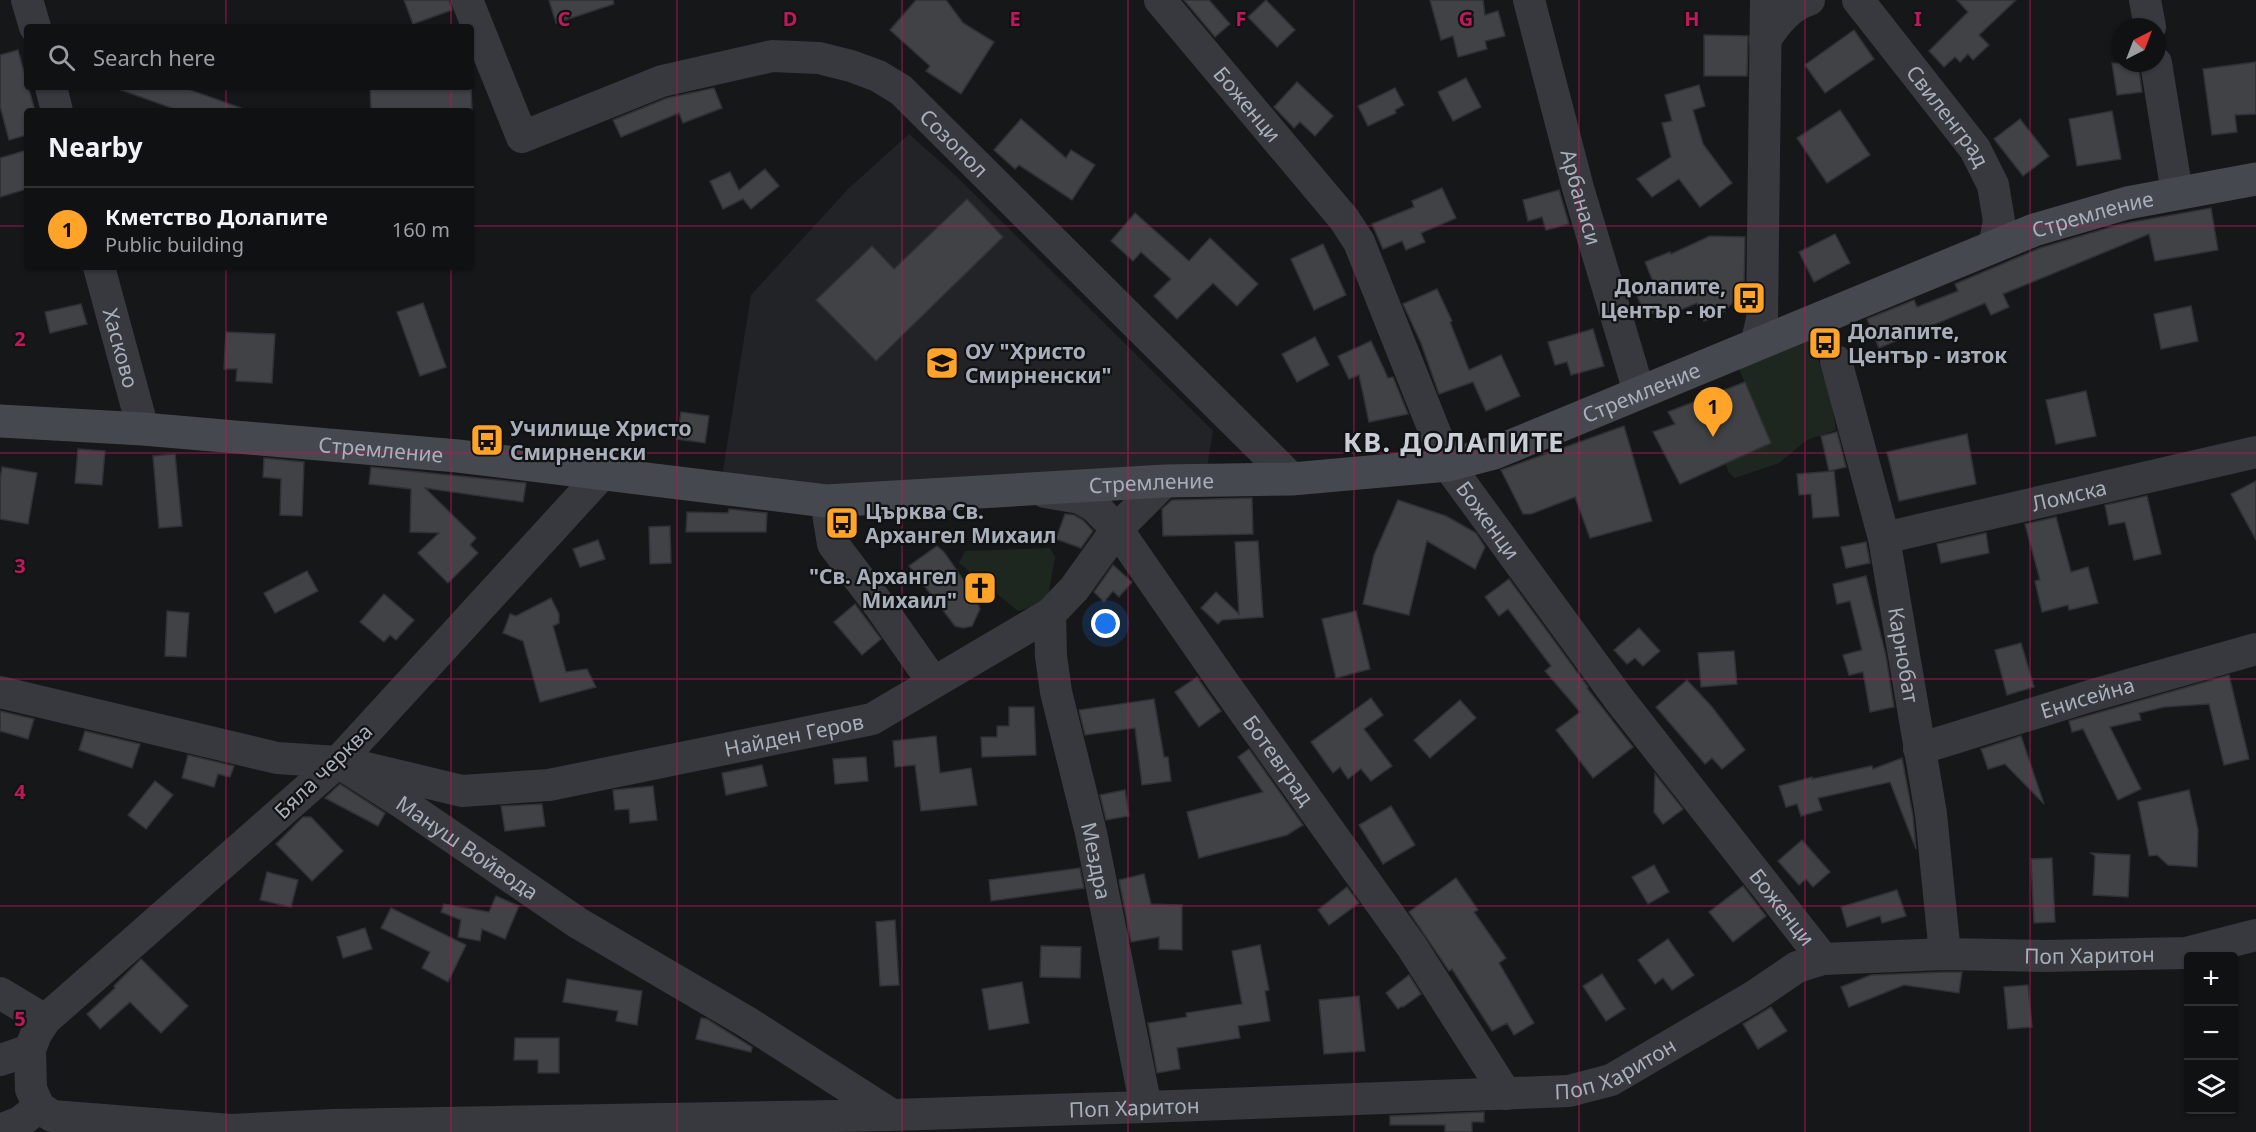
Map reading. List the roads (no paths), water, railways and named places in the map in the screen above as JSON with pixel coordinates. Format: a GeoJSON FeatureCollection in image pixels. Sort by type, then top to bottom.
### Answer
{"type":"FeatureCollection","features":[{"type":"Feature","properties":{"kind":"street"},"geometry":{"type":"LineString","coordinates":[[27,0],[34,24]]}},
{"type":"Feature","properties":{"kind":"street","name":"Созопол"},"geometry":{"type":"LineString","coordinates":[[467,0],[522,137],[662,81],[772,56],[819,58],[878,76],[901,90],[1292,479]]}},
{"type":"Feature","properties":{"kind":"street","name":"Боженци"},"geometry":{"type":"LineString","coordinates":[[1160,0],[1344,219],[1359,242],[1448,465],[1619,699],[1823,958]]}},
{"type":"Feature","properties":{"kind":"street","name":"Арбанаси"},"geometry":{"type":"LineString","coordinates":[[1529,0],[1578,188],[1639,392]]}},
{"type":"Feature","properties":{"kind":"street"},"geometry":{"type":"LineString","coordinates":[[1756,345],[1761,319],[1766,0]]}},
{"type":"Feature","properties":{"kind":"street"},"geometry":{"type":"LineString","coordinates":[[1765,40],[1785,13],[1809,0]]}},
{"type":"Feature","properties":{"kind":"street"},"geometry":{"type":"LineString","coordinates":[[1833,0],[1895,46]]}},
{"type":"Feature","properties":{"kind":"street","name":"Свиленград"},"geometry":{"type":"LineString","coordinates":[[1858,0],[1975,149],[1993,185],[1999,221],[1994,247]]}},
{"type":"Feature","properties":{"kind":"street"},"geometry":{"type":"LineString","coordinates":[[2145,0],[2148,18]]}},
{"type":"Feature","properties":{"kind":"street"},"geometry":{"type":"LineString","coordinates":[[2157,72],[2177,193]]}},
{"type":"Feature","properties":{"kind":"street"},"geometry":{"type":"LineString","coordinates":[[52,90],[56,108]]}},
{"type":"Feature","properties":{"kind":"street","name":"Стремление"},"geometry":{"type":"LineString","coordinates":[[0,421],[143,429],[458,456],[826,501],[1165,481],[1292,479],[1448,465],[1494,453],[2034,230],[2127,203],[2256,180]]}},
{"type":"Feature","properties":{"kind":"street","name":"Хасково"},"geometry":{"type":"LineString","coordinates":[[100,270],[143,429]]}},
{"type":"Feature","properties":{"kind":"street","name":"Карнобат"},"geometry":{"type":"LineString","coordinates":[[1836,360],[1884,538],[1931,813],[1945,954]]}},
{"type":"Feature","properties":{"kind":"street","name":"Ломска"},"geometry":{"type":"LineString","coordinates":[[1884,538],[2256,452]]}},
{"type":"Feature","properties":{"kind":"street","name":"Бяла черква"},"geometry":{"type":"LineString","coordinates":[[30,1050],[45,1020],[338,762],[601,474]]}},
{"type":"Feature","properties":{"kind":"street","name":"Найден Геров"},"geometry":{"type":"LineString","coordinates":[[338,762],[462,791],[549,784],[872,719],[1050,614],[1074,589],[1118,529],[1165,481]]}},
{"type":"Feature","properties":{"kind":"street","name":"Ботевград"},"geometry":{"type":"LineString","coordinates":[[1008,489],[1056,493],[1080,498],[1094,506],[1118,529],[1221,679],[1412,947],[1506,1094]]}},
{"type":"Feature","properties":{"kind":"street"},"geometry":{"type":"LineString","coordinates":[[826,501],[833,544],[933,682]]}},
{"type":"Feature","properties":{"kind":"street","name":"Мездра"},"geometry":{"type":"LineString","coordinates":[[1050,614],[1051,656],[1056,692],[1091,833],[1146,1107]]}},
{"type":"Feature","properties":{"kind":"street","name":"Енисейна"},"geometry":{"type":"LineString","coordinates":[[1919,749],[2090,696],[2256,649]]}},
{"type":"Feature","properties":{"kind":"street","name":"Мануш Войвода"},"geometry":{"type":"LineString","coordinates":[[0,692],[277,758],[338,762],[404,804],[578,923],[747,1022],[892,1114]]}},
{"type":"Feature","properties":{"kind":"street","name":"Поп Харитон"},"geometry":{"type":"LineString","coordinates":[[39,1107],[52,1116],[231,1130],[345,1125],[1146,1107],[1569,1091],[1611,1080],[1756,995],[1797,967],[1823,958],[1945,954],[2046,956],[2186,953],[2256,935]]}},
{"type":"Feature","properties":{"kind":"street"},"geometry":{"type":"LineString","coordinates":[[0,993],[45,1020]]}},
{"type":"Feature","properties":{"kind":"street"},"geometry":{"type":"LineString","coordinates":[[0,1060],[30,1050],[31,1089],[39,1107],[20,1122],[0,1130]]}},
{"type":"Feature","properties":{"kind":"place","name":"Долапите, Център - юг"},"geometry":{"type":"Point","coordinates":[1749,298]}},
{"type":"Feature","properties":{"kind":"place","name":"Долапите, Център - изток"},"geometry":{"type":"Point","coordinates":[1825,343]}},
{"type":"Feature","properties":{"kind":"place","name":"ОУ \"Христо Смирненски\""},"geometry":{"type":"Point","coordinates":[942,363]}},
{"type":"Feature","properties":{"kind":"place","name":"Кметство Долапите"},"geometry":{"type":"Point","coordinates":[1713,437]}},
{"type":"Feature","properties":{"kind":"place","name":"Училище Христо Смирненски"},"geometry":{"type":"Point","coordinates":[487,440]}},
{"type":"Feature","properties":{"kind":"place","name":"Църква Св. Архангел Михаил"},"geometry":{"type":"Point","coordinates":[842,523]}},
{"type":"Feature","properties":{"kind":"place","name":"\"Св. Архангел Михаил\""},"geometry":{"type":"Point","coordinates":[980,588]}},
{"type":"Feature","properties":{"kind":"district","name":"КВ. ДОЛАПИТЕ"},"geometry":{"type":"Point","coordinates":[1454,441]}}]}
